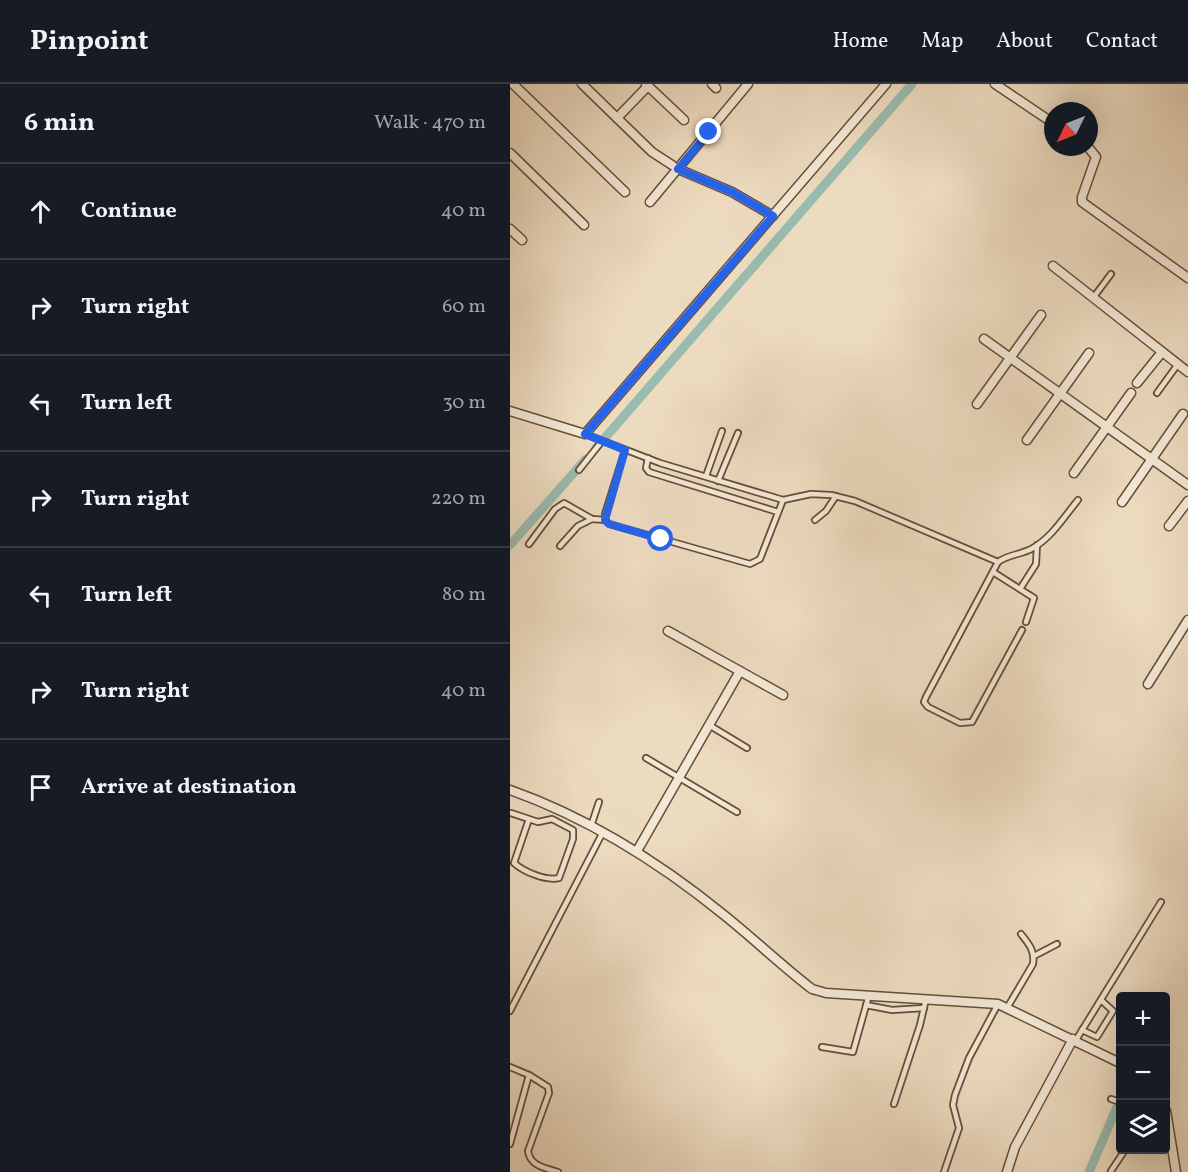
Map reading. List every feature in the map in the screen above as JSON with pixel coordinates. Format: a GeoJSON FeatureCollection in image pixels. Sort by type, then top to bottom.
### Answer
{"type":"FeatureCollection","features":[{"type":"Feature","properties":{"kind":"street"},"geometry":{"type":"LineString","coordinates":[[582,84],[652,152],[675,167],[732,192],[773,216]]}},
{"type":"Feature","properties":{"kind":"street"},"geometry":{"type":"LineString","coordinates":[[650,202],[675,167],[748,84]]}},
{"type":"Feature","properties":{"kind":"street"},"geometry":{"type":"LineString","coordinates":[[510,411],[587,434],[886,84]]}},
{"type":"Feature","properties":{"kind":"street"},"geometry":{"type":"LineString","coordinates":[[995,84],[1044,117]]}},
{"type":"Feature","properties":{"kind":"street"},"geometry":{"type":"LineString","coordinates":[[617,118],[647,85],[684,120]]}},
{"type":"Feature","properties":{"kind":"street"},"geometry":{"type":"LineString","coordinates":[[514,87],[625,192]]}},
{"type":"Feature","properties":{"kind":"street"},"geometry":{"type":"LineString","coordinates":[[510,153],[584,225]]}},
{"type":"Feature","properties":{"kind":"street"},"geometry":{"type":"LineString","coordinates":[[1095,156],[1082,202],[1188,279]]}},
{"type":"Feature","properties":{"kind":"street"},"geometry":{"type":"LineString","coordinates":[[510,229],[522,240]]}},
{"type":"Feature","properties":{"kind":"street"},"geometry":{"type":"LineString","coordinates":[[1053,266],[1188,372]]}},
{"type":"Feature","properties":{"kind":"street"},"geometry":{"type":"LineString","coordinates":[[977,404],[1041,315]]}},
{"type":"Feature","properties":{"kind":"street"},"geometry":{"type":"LineString","coordinates":[[984,339],[1188,485]]}},
{"type":"Feature","properties":{"kind":"street"},"geometry":{"type":"LineString","coordinates":[[1137,383],[1162,352]]}},
{"type":"Feature","properties":{"kind":"street"},"geometry":{"type":"LineString","coordinates":[[1027,440],[1089,353]]}},
{"type":"Feature","properties":{"kind":"street"},"geometry":{"type":"LineString","coordinates":[[1074,473],[1131,393]]}},
{"type":"Feature","properties":{"kind":"street"},"geometry":{"type":"LineString","coordinates":[[1122,502],[1183,414]]}},
{"type":"Feature","properties":{"kind":"street"},"geometry":{"type":"LineString","coordinates":[[1169,526],[1188,501]]}},
{"type":"Feature","properties":{"kind":"street"},"geometry":{"type":"LineString","coordinates":[[1148,684],[1188,620]]}},
{"type":"Feature","properties":{"kind":"street"},"geometry":{"type":"LineString","coordinates":[[668,631],[783,695]]}},
{"type":"Feature","properties":{"kind":"street"},"geometry":{"type":"LineString","coordinates":[[637,851],[740,671]]}},
{"type":"Feature","properties":{"kind":"street"},"geometry":{"type":"LineString","coordinates":[[510,790],[538,800],[637,851],[722,913],[812,989],[925,1003],[998,1004],[1116,1061]]}},
{"type":"Feature","properties":{"kind":"street"},"geometry":{"type":"LineString","coordinates":[[1007,1172],[1015,1146],[1075,1040]]}},
{"type":"Feature","properties":{"kind":"street"},"geometry":{"type":"LineString","coordinates":[[1170,1135],[1176,1172]]}},
{"type":"Feature","properties":{"kind":"lane"},"geometry":{"type":"LineString","coordinates":[[1093,297],[1111,274]]}},
{"type":"Feature","properties":{"kind":"lane"},"geometry":{"type":"LineString","coordinates":[[1157,393],[1178,364]]}},
{"type":"Feature","properties":{"kind":"lane"},"geometry":{"type":"LineString","coordinates":[[706,476],[722,431]]}},
{"type":"Feature","properties":{"kind":"lane"},"geometry":{"type":"LineString","coordinates":[[718,481],[738,433]]}},
{"type":"Feature","properties":{"kind":"lane"},"geometry":{"type":"LineString","coordinates":[[587,434],[648,459],[783,500],[812,494],[836,496],[855,501],[998,562]]}},
{"type":"Feature","properties":{"kind":"lane"},"geometry":{"type":"LineString","coordinates":[[579,470],[599,440]]}},
{"type":"Feature","properties":{"kind":"lane"},"geometry":{"type":"LineString","coordinates":[[605,520],[625,450]]}},
{"type":"Feature","properties":{"kind":"lane"},"geometry":{"type":"LineString","coordinates":[[648,459],[646,468],[654,474],[778,512]]}},
{"type":"Feature","properties":{"kind":"lane"},"geometry":{"type":"LineString","coordinates":[[815,520],[826,511],[836,496]]}},
{"type":"Feature","properties":{"kind":"lane"},"geometry":{"type":"LineString","coordinates":[[529,544],[555,508],[564,503],[592,519],[605,520],[609,524],[750,564],[760,559],[783,500]]}},
{"type":"Feature","properties":{"kind":"lane"},"geometry":{"type":"LineString","coordinates":[[1023,630],[972,722],[960,723],[927,707],[924,702],[926,697],[998,562],[1047,539],[1078,500]]}},
{"type":"Feature","properties":{"kind":"lane"},"geometry":{"type":"LineString","coordinates":[[560,546],[578,526],[592,519]]}},
{"type":"Feature","properties":{"kind":"lane"},"geometry":{"type":"LineString","coordinates":[[1020,589],[1036,564],[1037,545]]}},
{"type":"Feature","properties":{"kind":"lane"},"geometry":{"type":"LineString","coordinates":[[993,572],[1035,600],[1026,622]]}},
{"type":"Feature","properties":{"kind":"lane"},"geometry":{"type":"LineString","coordinates":[[709,725],[747,748]]}},
{"type":"Feature","properties":{"kind":"lane"},"geometry":{"type":"LineString","coordinates":[[646,758],[737,812]]}},
{"type":"Feature","properties":{"kind":"lane"},"geometry":{"type":"LineString","coordinates":[[591,826],[599,802]]}},
{"type":"Feature","properties":{"kind":"lane"},"geometry":{"type":"LineString","coordinates":[[511,813],[529,819],[538,822],[552,819],[573,830],[573,838],[559,878],[552,879],[522,870],[514,863],[529,819]]}},
{"type":"Feature","properties":{"kind":"lane"},"geometry":{"type":"LineString","coordinates":[[510,1011],[603,832]]}},
{"type":"Feature","properties":{"kind":"lane"},"geometry":{"type":"LineString","coordinates":[[1075,1040],[1161,902]]}},
{"type":"Feature","properties":{"kind":"lane"},"geometry":{"type":"LineString","coordinates":[[1007,1008],[1033,964],[1034,956],[1030,944],[1021,934]]}},
{"type":"Feature","properties":{"kind":"lane"},"geometry":{"type":"LineString","coordinates":[[1034,956],[1057,944]]}},
{"type":"Feature","properties":{"kind":"lane"},"geometry":{"type":"LineString","coordinates":[[822,1047],[853,1052],[869,995]]}},
{"type":"Feature","properties":{"kind":"lane"},"geometry":{"type":"LineString","coordinates":[[1083,1030],[1097,1037],[1102,1033],[1113,1011],[1101,1000]]}},
{"type":"Feature","properties":{"kind":"lane"},"geometry":{"type":"LineString","coordinates":[[866,1005],[898,1010],[925,1003]]}},
{"type":"Feature","properties":{"kind":"lane"},"geometry":{"type":"LineString","coordinates":[[894,1104],[925,1003]]}},
{"type":"Feature","properties":{"kind":"lane"},"geometry":{"type":"LineString","coordinates":[[944,1172],[959,1128],[953,1105],[955,1095],[969,1059],[998,1004]]}},
{"type":"Feature","properties":{"kind":"lane"},"geometry":{"type":"LineString","coordinates":[[510,1067],[548,1087],[549,1093],[528,1151],[529,1157],[536,1165],[558,1172]]}},
{"type":"Feature","properties":{"kind":"lane"},"geometry":{"type":"LineString","coordinates":[[510,1144],[529,1075]]}},
{"type":"Feature","properties":{"kind":"lane"},"geometry":{"type":"LineString","coordinates":[[1111,1099],[1116,1101]]}},
{"type":"Feature","properties":{"kind":"lane"},"geometry":{"type":"LineString","coordinates":[[1111,1171],[1122,1154]]}},
{"type":"Feature","properties":{"kind":"waterway"},"geometry":{"type":"LineString","coordinates":[[597,447],[912,84]]}},
{"type":"Feature","properties":{"kind":"waterway"},"geometry":{"type":"LineString","coordinates":[[510,545],[586,459]]}},
{"type":"Feature","properties":{"kind":"waterway"},"geometry":{"type":"LineString","coordinates":[[1089,1172],[1116,1109]]}},
{"type":"Feature","properties":{"kind":"route"},"geometry":{"type":"LineString","coordinates":[[661,539],[609,524],[605,520],[625,450],[585,434],[773,216],[732,192],[678,169],[709,132]]}}]}
